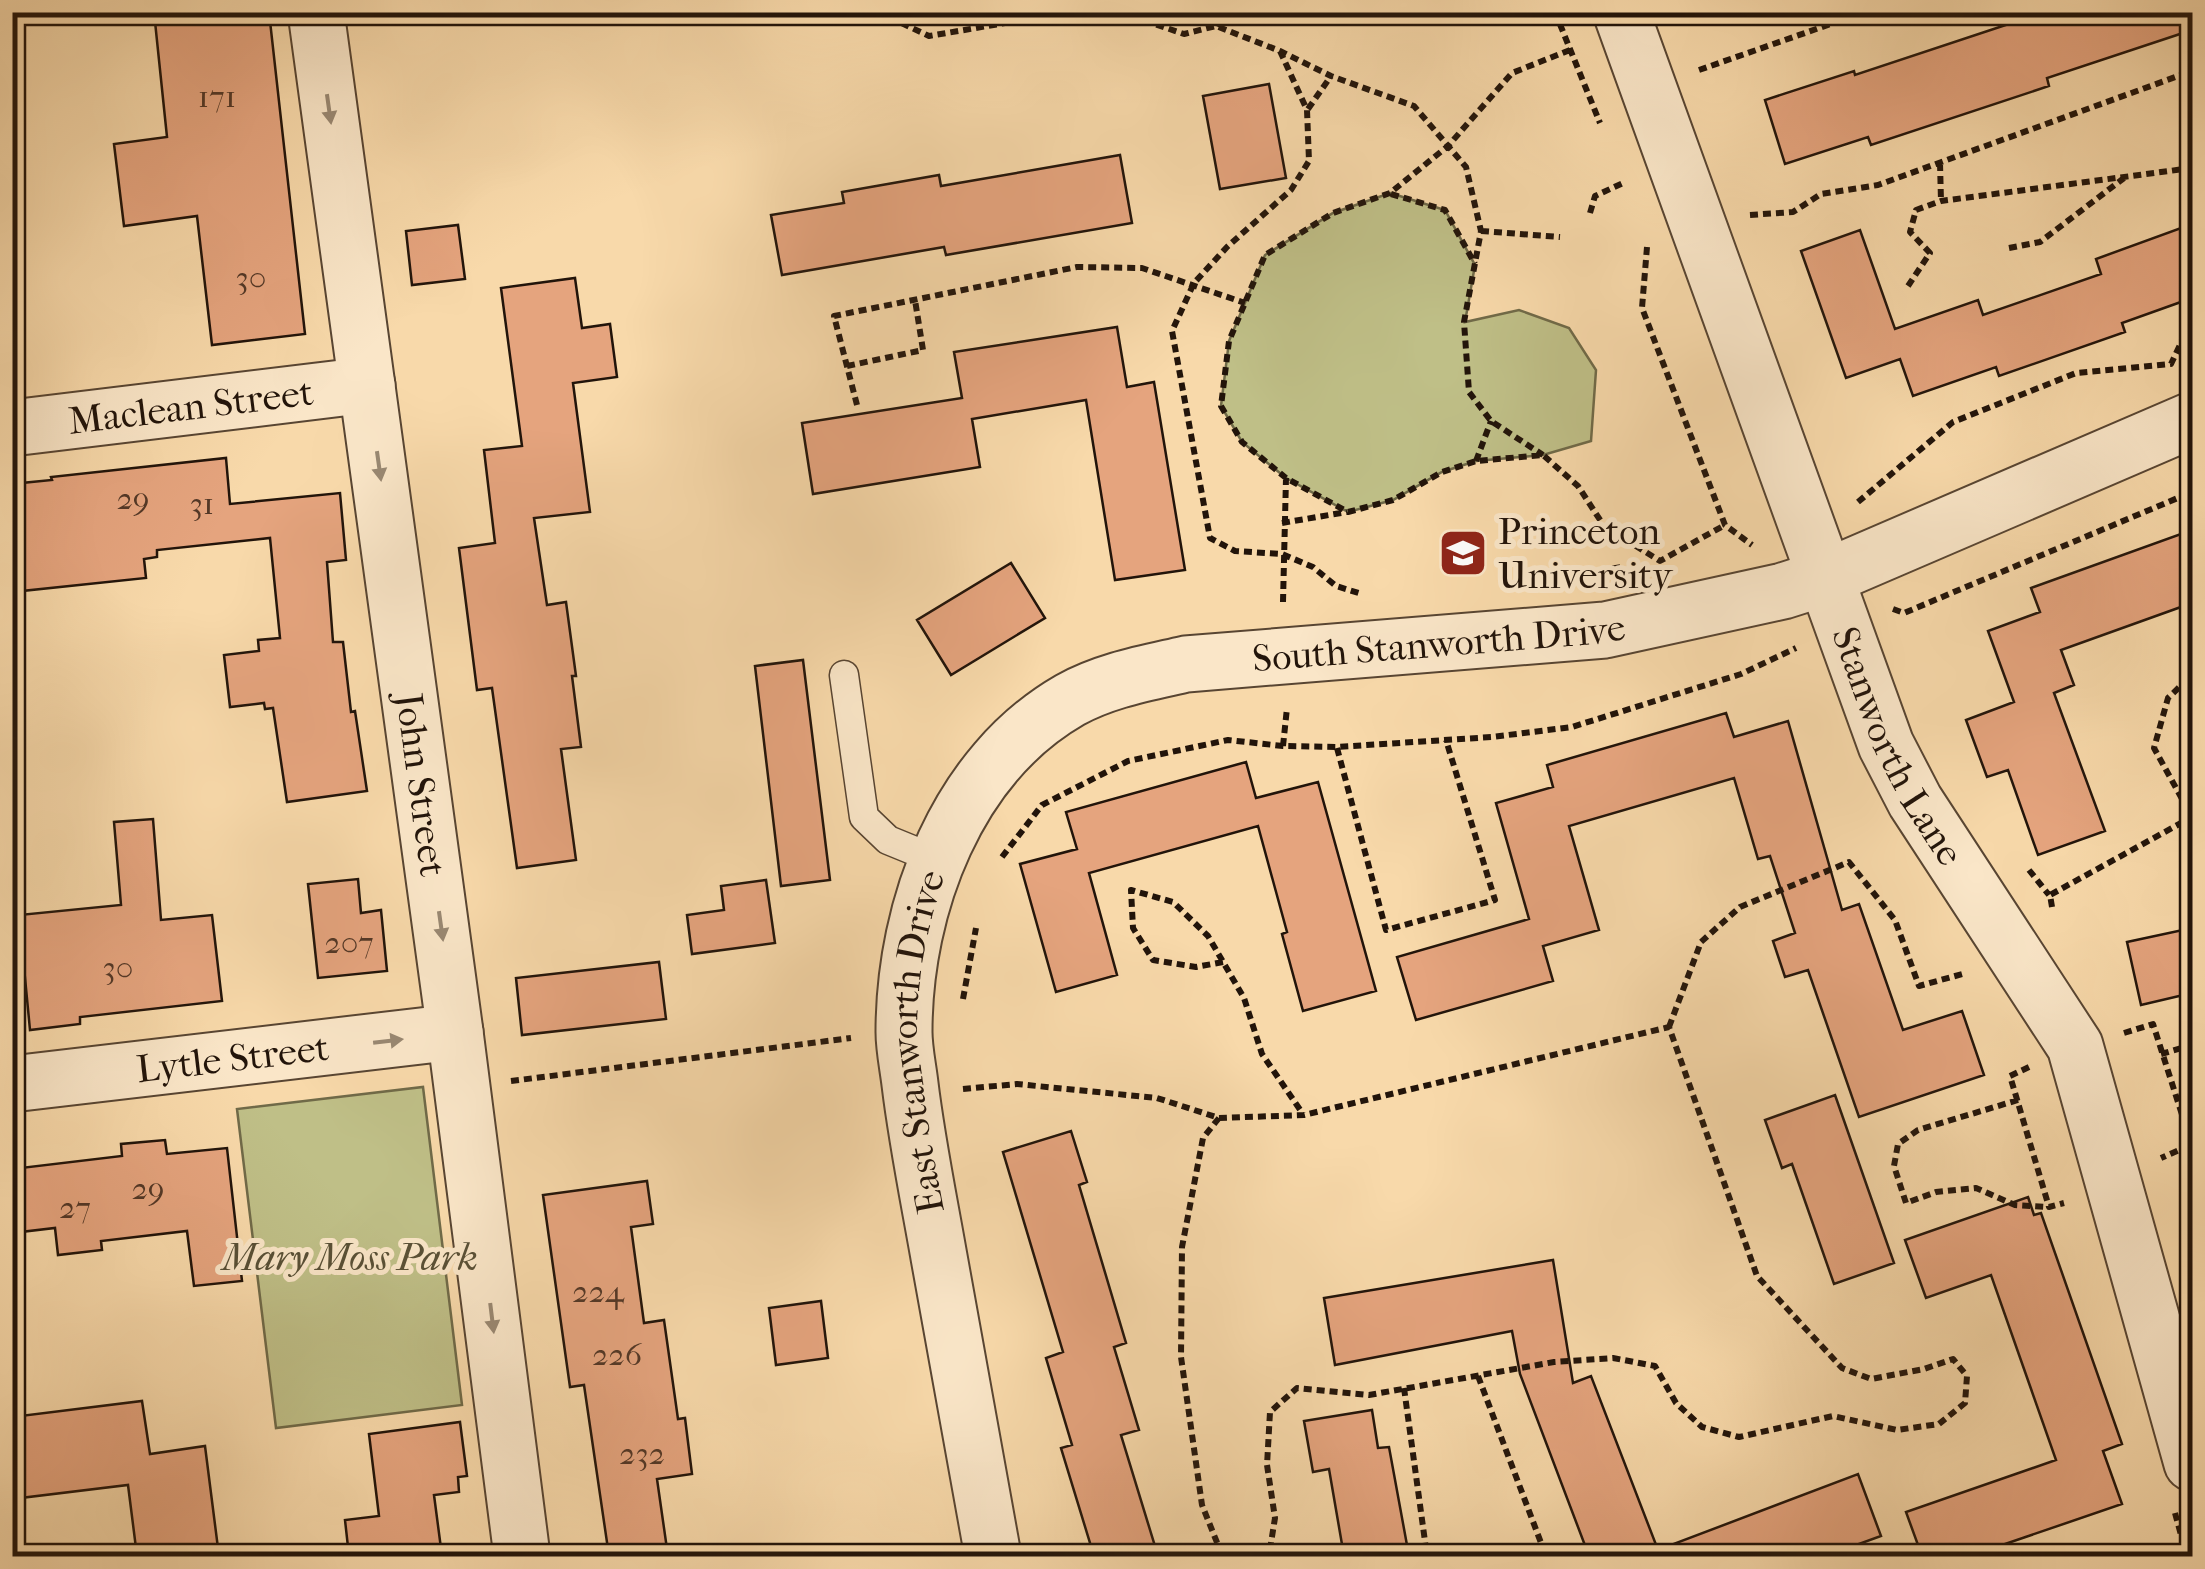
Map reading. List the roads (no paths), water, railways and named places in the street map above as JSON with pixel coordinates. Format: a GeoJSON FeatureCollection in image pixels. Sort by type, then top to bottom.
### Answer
{"type":"FeatureCollection","features":[{"type":"Feature","properties":{"kind":"street","name":"John Street"},"geometry":{"type":"LineString","coordinates":[[316,12],[456,1032],[522,1556]]}},
{"type":"Feature","properties":{"kind":"street","name":"Stanworth Lane"},"geometry":{"type":"LineString","coordinates":[[1621,12],[1886,745],[1915,800],[2075,1046],[2183,1485]]}},
{"type":"Feature","properties":{"kind":"street","name":"Maclean Street"},"geometry":{"type":"LineString","coordinates":[[12,428],[367,386]]}},
{"type":"Feature","properties":{"kind":"street","name":"South Stanworth Drive"},"geometry":{"type":"LineString","coordinates":[[1073,698],[1122,678],[1186,664],[1605,630],[1782,591],[1827,577],[2192,420]]}},
{"type":"Feature","properties":{"kind":"street","name":"East Stanworth Drive"},"geometry":{"type":"LineString","coordinates":[[993,1556],[916,1127],[904,1034],[908,976],[937,860],[960,812],[993,762],[1032,724],[1073,698]]}},
{"type":"Feature","properties":{"kind":"street","name":"Lytle Street"},"geometry":{"type":"LineString","coordinates":[[12,1084],[456,1032]]}},
{"type":"Feature","properties":{"kind":"lane"},"geometry":{"type":"LineString","coordinates":[[844,675],[864,817],[888,840],[937,860]]}},
{"type":"Feature","properties":{"kind":"place","name":"Princeton University"},"geometry":{"type":"Point","coordinates":[1463,553]}},
{"type":"Feature","properties":{"kind":"park label","name":"Mary Moss Park"},"geometry":{"type":"Point","coordinates":[350,1257]}}]}
